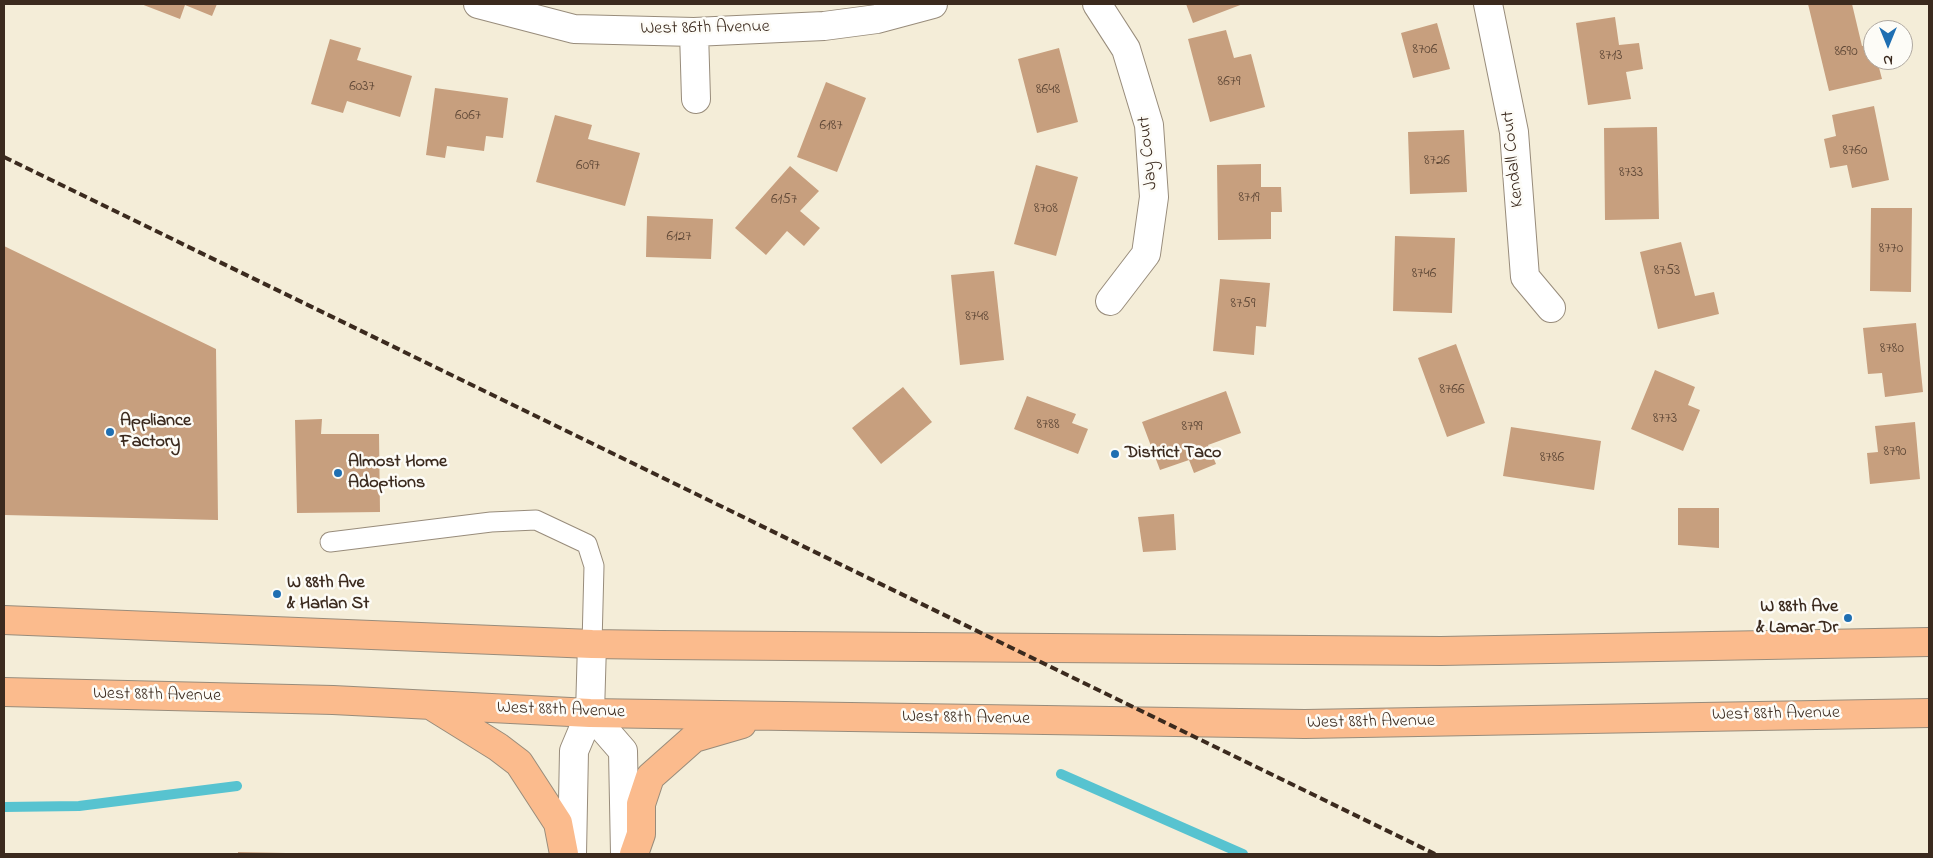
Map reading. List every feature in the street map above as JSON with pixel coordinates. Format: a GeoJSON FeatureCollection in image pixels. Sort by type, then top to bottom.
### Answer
{"type":"FeatureCollection","features":[{"type":"Feature","properties":{"kind":"main road"},"geometry":{"type":"LineString","coordinates":[[4,620],[592,644],[1441,651],[1925,639]]}},
{"type":"Feature","properties":{"kind":"main road","name":"West 88th Avenue"},"geometry":{"type":"LineString","coordinates":[[4,692],[333,700],[590,713],[1305,724],[1929,713]]}},
{"type":"Feature","properties":{"kind":"main road"},"geometry":{"type":"LineString","coordinates":[[428,704],[498,747],[519,763],[558,823],[564,854]]}},
{"type":"Feature","properties":{"kind":"main road"},"geometry":{"type":"LineString","coordinates":[[634,854],[641,834],[641,804],[650,777],[694,738],[766,716]]}},
{"type":"Feature","properties":{"kind":"street","name":"West 86th Avenue"},"geometry":{"type":"LineString","coordinates":[[478,4],[574,28],[694,32],[824,26],[876,19],[933,4]]}},
{"type":"Feature","properties":{"kind":"street","name":"Jay Court"},"geometry":{"type":"LineString","coordinates":[[1096,4],[1126,49],[1149,125],[1154,197],[1146,254],[1110,301]]}},
{"type":"Feature","properties":{"kind":"street","name":"Kendall Court"},"geometry":{"type":"LineString","coordinates":[[1488,4],[1514,132],[1526,277],[1551,308]]}},
{"type":"Feature","properties":{"kind":"street"},"geometry":{"type":"LineString","coordinates":[[694,32],[696,99]]}},
{"type":"Feature","properties":{"kind":"street"},"geometry":{"type":"LineString","coordinates":[[572,854],[574,752],[590,713],[592,644]]}},
{"type":"Feature","properties":{"kind":"street"},"geometry":{"type":"LineString","coordinates":[[590,713],[623,752],[625,854]]}},
{"type":"Feature","properties":{"kind":"lane"},"geometry":{"type":"LineString","coordinates":[[330,542],[491,522],[536,520],[587,544],[594,566],[592,644]]}},
{"type":"Feature","properties":{"kind":"building"},"geometry":{"type":"Polygon","coordinates":[[[141,4],[217,4],[212,16],[185,5],[180,19],[141,4]]]}},
{"type":"Feature","properties":{"kind":"building"},"geometry":{"type":"Polygon","coordinates":[[[1186,4],[1243,4],[1193,23],[1186,4]]]}},
{"type":"Feature","properties":{"kind":"building"},"geometry":{"type":"Polygon","coordinates":[[[1808,4],[1852,4],[1863,46],[1863,70],[1880,70],[1882,79],[1829,91],[1808,4]]]}},
{"type":"Feature","properties":{"kind":"building"},"geometry":{"type":"Polygon","coordinates":[[[1615,17],[1619,45],[1639,43],[1643,69],[1626,72],[1631,99],[1588,105],[1576,23],[1615,17]]]}},
{"type":"Feature","properties":{"kind":"building"},"geometry":{"type":"Polygon","coordinates":[[[1437,23],[1450,69],[1413,78],[1401,33],[1437,23]]]}},
{"type":"Feature","properties":{"kind":"building"},"geometry":{"type":"Polygon","coordinates":[[[1226,30],[1234,58],[1251,54],[1265,107],[1210,122],[1188,39],[1226,30]]]}},
{"type":"Feature","properties":{"kind":"building"},"geometry":{"type":"Polygon","coordinates":[[[330,39],[361,48],[357,60],[412,76],[400,117],[347,101],[343,113],[311,104],[330,39]]]}},
{"type":"Feature","properties":{"kind":"building"},"geometry":{"type":"Polygon","coordinates":[[[1059,48],[1078,122],[1037,133],[1018,59],[1059,48]]]}},
{"type":"Feature","properties":{"kind":"building"},"geometry":{"type":"Polygon","coordinates":[[[826,82],[866,98],[837,172],[797,157],[826,82]]]}},
{"type":"Feature","properties":{"kind":"building"},"geometry":{"type":"Polygon","coordinates":[[[435,88],[508,98],[503,138],[486,136],[484,151],[447,146],[445,158],[426,155],[435,88]]]}},
{"type":"Feature","properties":{"kind":"building"},"geometry":{"type":"Polygon","coordinates":[[[1874,106],[1889,180],[1852,188],[1847,165],[1830,168],[1824,139],[1836,136],[1832,115],[1874,106]]]}},
{"type":"Feature","properties":{"kind":"building"},"geometry":{"type":"Polygon","coordinates":[[[555,115],[592,125],[588,139],[640,153],[625,206],[536,182],[555,115]]]}},
{"type":"Feature","properties":{"kind":"building"},"geometry":{"type":"Polygon","coordinates":[[[1657,127],[1659,219],[1605,220],[1604,128],[1657,127]]]}},
{"type":"Feature","properties":{"kind":"building"},"geometry":{"type":"Polygon","coordinates":[[[1464,130],[1467,192],[1410,194],[1408,132],[1464,130]]]}},
{"type":"Feature","properties":{"kind":"building"},"geometry":{"type":"Polygon","coordinates":[[[1261,164],[1261,187],[1281,187],[1282,212],[1271,212],[1271,239],[1218,240],[1217,165],[1261,164]]]}},
{"type":"Feature","properties":{"kind":"building"},"geometry":{"type":"Polygon","coordinates":[[[1036,165],[1078,177],[1056,256],[1014,244],[1036,165]]]}},
{"type":"Feature","properties":{"kind":"building"},"geometry":{"type":"Polygon","coordinates":[[[790,166],[819,191],[800,211],[820,228],[804,246],[787,231],[766,255],[735,228],[790,166]]]}},
{"type":"Feature","properties":{"kind":"building"},"geometry":{"type":"Polygon","coordinates":[[[1871,208],[1912,208],[1911,292],[1870,291],[1871,208]]]}},
{"type":"Feature","properties":{"kind":"building"},"geometry":{"type":"Polygon","coordinates":[[[647,216],[713,219],[711,259],[646,257],[647,216]]]}},
{"type":"Feature","properties":{"kind":"building"},"geometry":{"type":"Polygon","coordinates":[[[1395,236],[1455,238],[1452,313],[1393,311],[1395,236]]]}},
{"type":"Feature","properties":{"kind":"building"},"geometry":{"type":"Polygon","coordinates":[[[1681,242],[1695,296],[1714,292],[1719,314],[1658,329],[1640,252],[1681,242]]]}},
{"type":"Feature","properties":{"kind":"building","name":"Appliance Factory"},"geometry":{"type":"Polygon","coordinates":[[[4,246],[216,349],[218,520],[4,515],[4,246]]]}},
{"type":"Feature","properties":{"kind":"building"},"geometry":{"type":"Polygon","coordinates":[[[994,271],[1004,360],[960,365],[951,275],[994,271]]]}},
{"type":"Feature","properties":{"kind":"building"},"geometry":{"type":"Polygon","coordinates":[[[1220,279],[1270,283],[1266,327],[1256,326],[1254,355],[1213,351],[1220,279]]]}},
{"type":"Feature","properties":{"kind":"building"},"geometry":{"type":"Polygon","coordinates":[[[1916,323],[1923,392],[1885,397],[1882,373],[1868,374],[1863,328],[1916,323]]]}},
{"type":"Feature","properties":{"kind":"building"},"geometry":{"type":"Polygon","coordinates":[[[1456,344],[1485,423],[1447,437],[1418,358],[1456,344]]]}},
{"type":"Feature","properties":{"kind":"building"},"geometry":{"type":"Polygon","coordinates":[[[1655,370],[1695,387],[1688,405],[1700,410],[1683,451],[1631,429],[1655,370]]]}},
{"type":"Feature","properties":{"kind":"building"},"geometry":{"type":"Polygon","coordinates":[[[903,387],[932,422],[881,464],[852,428],[903,387]]]}},
{"type":"Feature","properties":{"kind":"building"},"geometry":{"type":"Polygon","coordinates":[[[1226,391],[1241,433],[1208,445],[1216,464],[1194,473],[1189,460],[1160,470],[1142,422],[1226,391]]]}},
{"type":"Feature","properties":{"kind":"building"},"geometry":{"type":"Polygon","coordinates":[[[1027,396],[1076,414],[1072,423],[1088,429],[1078,454],[1014,429],[1027,396]]]}},
{"type":"Feature","properties":{"kind":"building","name":"Almost Home Adoptions"},"geometry":{"type":"Polygon","coordinates":[[[322,419],[321,434],[379,434],[380,512],[297,513],[295,420],[322,419]]]}},
{"type":"Feature","properties":{"kind":"building"},"geometry":{"type":"Polygon","coordinates":[[[1915,422],[1920,479],[1870,484],[1867,453],[1878,452],[1875,426],[1915,422]]]}},
{"type":"Feature","properties":{"kind":"building"},"geometry":{"type":"Polygon","coordinates":[[[1511,427],[1601,441],[1594,490],[1503,476],[1511,427]]]}},
{"type":"Feature","properties":{"kind":"building"},"geometry":{"type":"Polygon","coordinates":[[[1678,508],[1719,508],[1719,548],[1678,545],[1678,508]]]}},
{"type":"Feature","properties":{"kind":"building"},"geometry":{"type":"Polygon","coordinates":[[[1174,514],[1176,550],[1143,552],[1138,517],[1174,514]]]}},
{"type":"Feature","properties":{"kind":"building"},"geometry":{"type":"Polygon","coordinates":[[[238,852],[286,853],[286,854],[238,854],[238,852]]]}},
{"type":"Feature","properties":{"kind":"waterway"},"geometry":{"type":"LineString","coordinates":[[1061,774],[1243,854]]}},
{"type":"Feature","properties":{"kind":"waterway"},"geometry":{"type":"LineString","coordinates":[[4,807],[79,806],[237,786]]}},
{"type":"Feature","properties":{"kind":"railway"},"geometry":{"type":"LineString","coordinates":[[4,157],[1435,854]]}},
{"type":"Feature","properties":{"kind":"place","name":"Appliance Factory"},"geometry":{"type":"Point","coordinates":[110,432]}},
{"type":"Feature","properties":{"kind":"place","name":"District Taco"},"geometry":{"type":"Point","coordinates":[1115,454]}},
{"type":"Feature","properties":{"kind":"place","name":"Almost Home Adoptions"},"geometry":{"type":"Point","coordinates":[338,473]}},
{"type":"Feature","properties":{"kind":"place","name":"W 88th Ave & Harlan St"},"geometry":{"type":"Point","coordinates":[277,594]}},
{"type":"Feature","properties":{"kind":"place","name":"W 88th Ave & Lamar Dr"},"geometry":{"type":"Point","coordinates":[1848,618]}}]}
